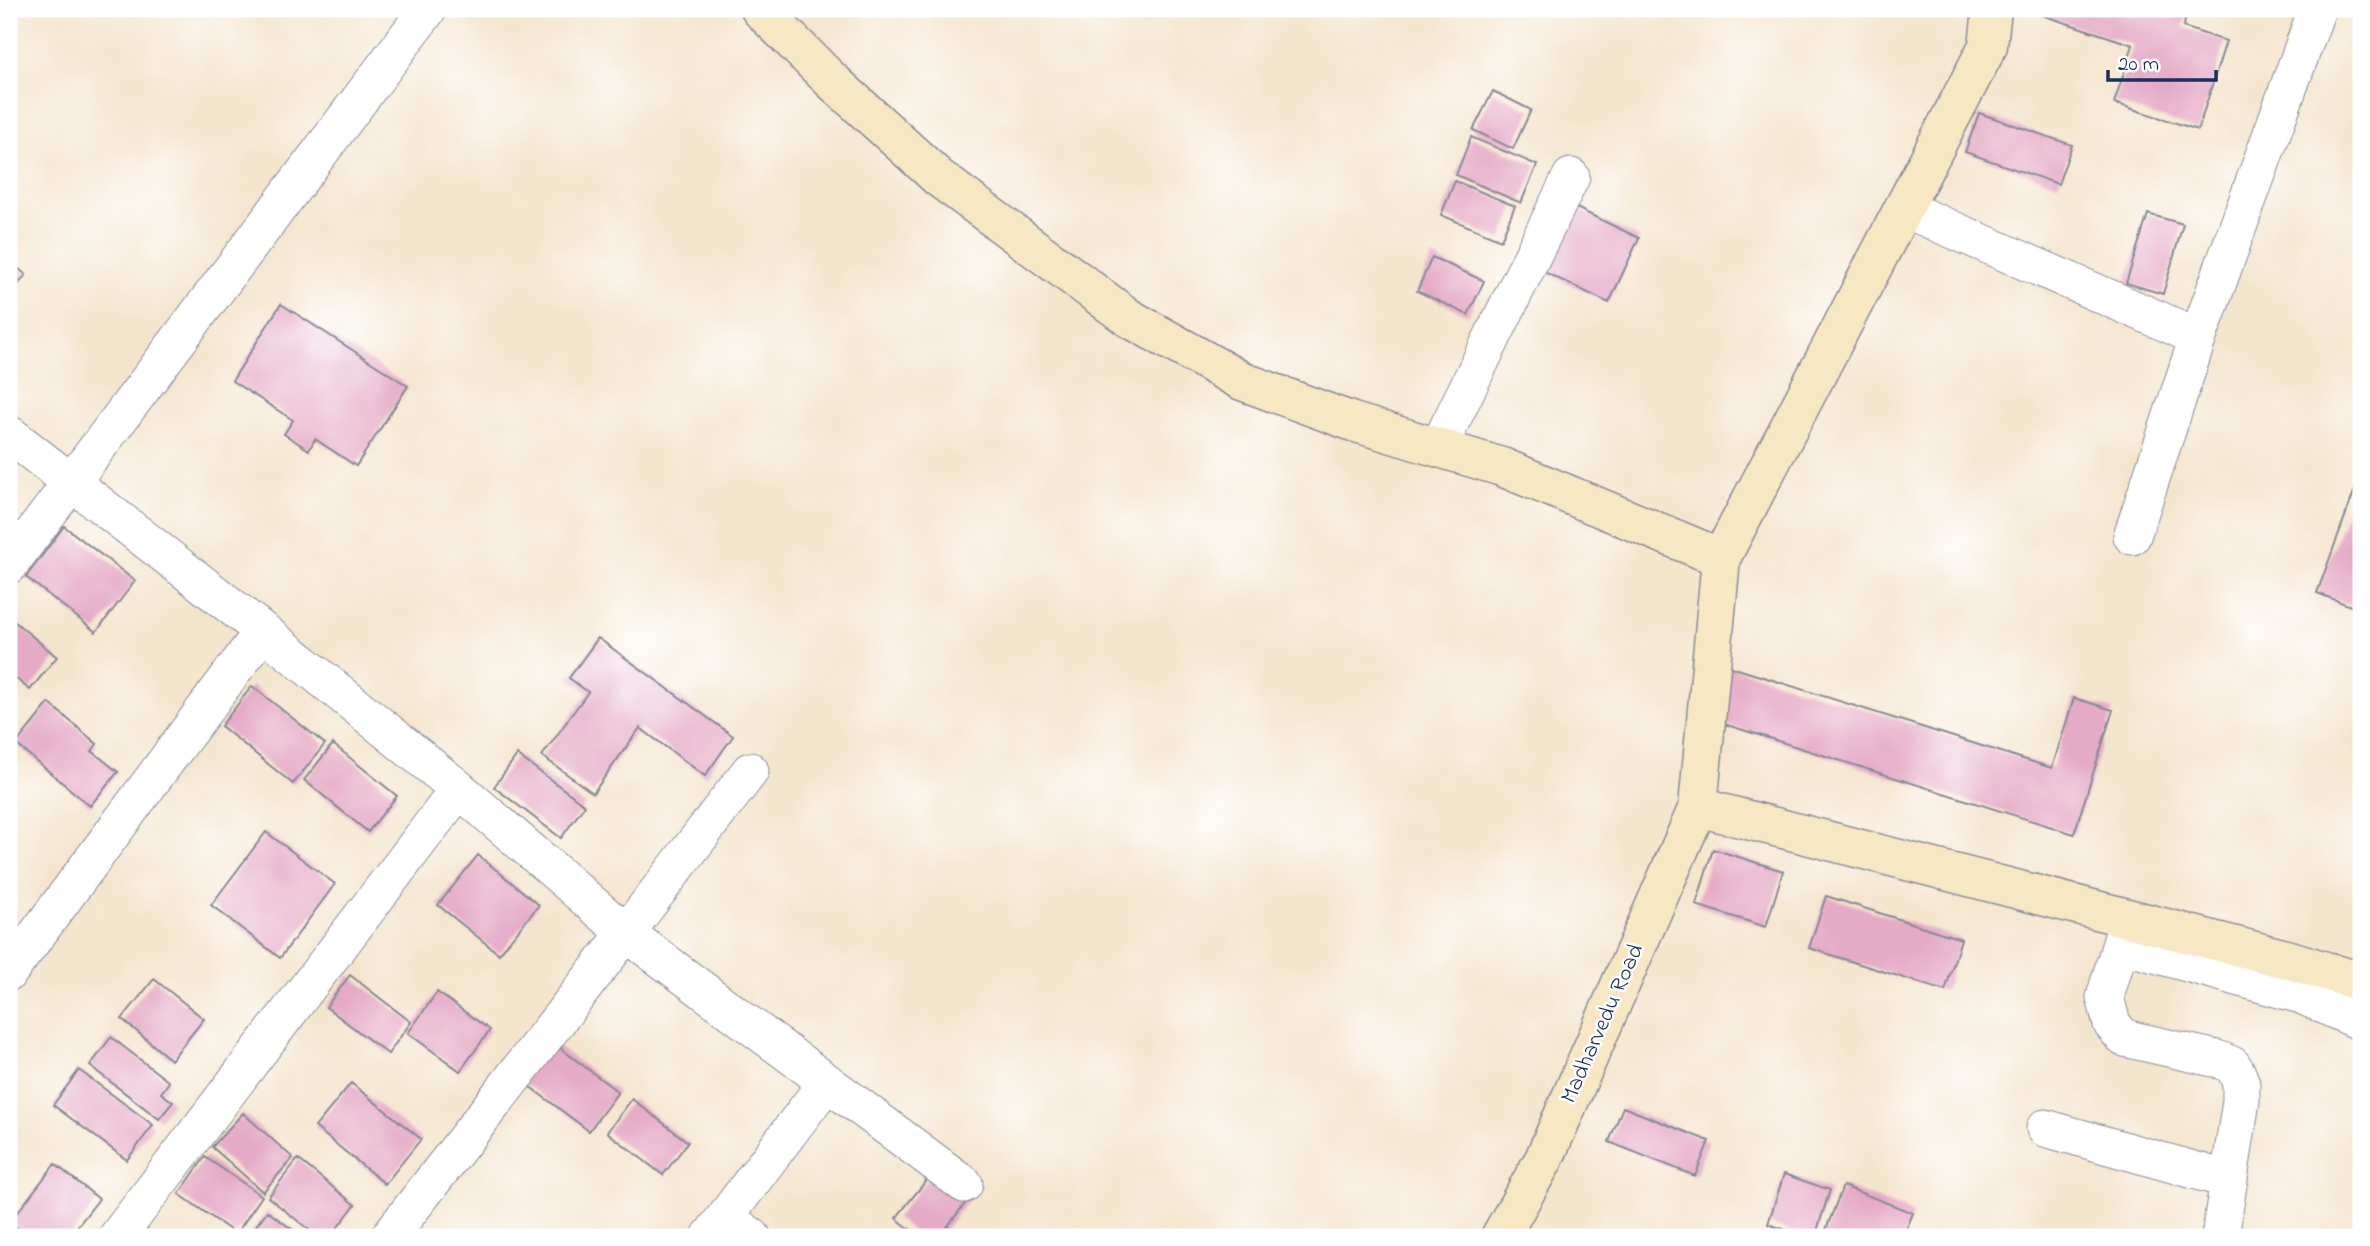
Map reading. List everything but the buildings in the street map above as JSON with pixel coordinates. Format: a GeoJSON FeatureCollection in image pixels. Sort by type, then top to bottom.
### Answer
{"type":"FeatureCollection","features":[{"type":"Feature","properties":{"kind":"street"},"geometry":{"type":"LineString","coordinates":[[9,565],[428,9]]}},
{"type":"Feature","properties":{"kind":"street"},"geometry":{"type":"LineString","coordinates":[[760,9],[830,78],[939,178],[1129,318],[1242,382],[1353,422],[1502,467],[1721,558],[1988,46],[1992,9]]}},
{"type":"Feature","properties":{"kind":"street"},"geometry":{"type":"LineString","coordinates":[[2132,536],[2198,337],[2317,9]]}},
{"type":"Feature","properties":{"kind":"street"},"geometry":{"type":"LineString","coordinates":[[1438,448],[1571,177]]}},
{"type":"Feature","properties":{"kind":"street"},"geometry":{"type":"LineString","coordinates":[[1903,208],[2198,337]]}},
{"type":"Feature","properties":{"kind":"street"},"geometry":{"type":"LineString","coordinates":[[9,434],[263,631],[459,789],[626,933],[964,1184]]}},
{"type":"Feature","properties":{"kind":"street","name":"Madharvedu Road"},"geometry":{"type":"LineString","coordinates":[[1500,1237],[1544,1159],[1698,807],[1721,558]]}},
{"type":"Feature","properties":{"kind":"street"},"geometry":{"type":"LineString","coordinates":[[9,972],[263,631]]}},
{"type":"Feature","properties":{"kind":"street"},"geometry":{"type":"LineString","coordinates":[[389,1237],[750,771]]}},
{"type":"Feature","properties":{"kind":"street"},"geometry":{"type":"LineString","coordinates":[[117,1237],[459,789]]}},
{"type":"Feature","properties":{"kind":"street"},"geometry":{"type":"LineString","coordinates":[[1698,807],[2127,926],[2290,960],[2361,982]]}},
{"type":"Feature","properties":{"kind":"street"},"geometry":{"type":"LineString","coordinates":[[2127,926],[2127,943],[2133,948],[2301,995],[2361,1021]]}},
{"type":"Feature","properties":{"kind":"street"},"geometry":{"type":"LineString","coordinates":[[2127,926],[2105,997],[2112,1024],[2124,1038],[2217,1059],[2232,1065],[2241,1083],[2241,1101],[2220,1237]]}},
{"type":"Feature","properties":{"kind":"street"},"geometry":{"type":"LineString","coordinates":[[729,1231],[827,1082]]}},
{"type":"Feature","properties":{"kind":"street"},"geometry":{"type":"LineString","coordinates":[[2045,1128],[2229,1180]]}}]}
